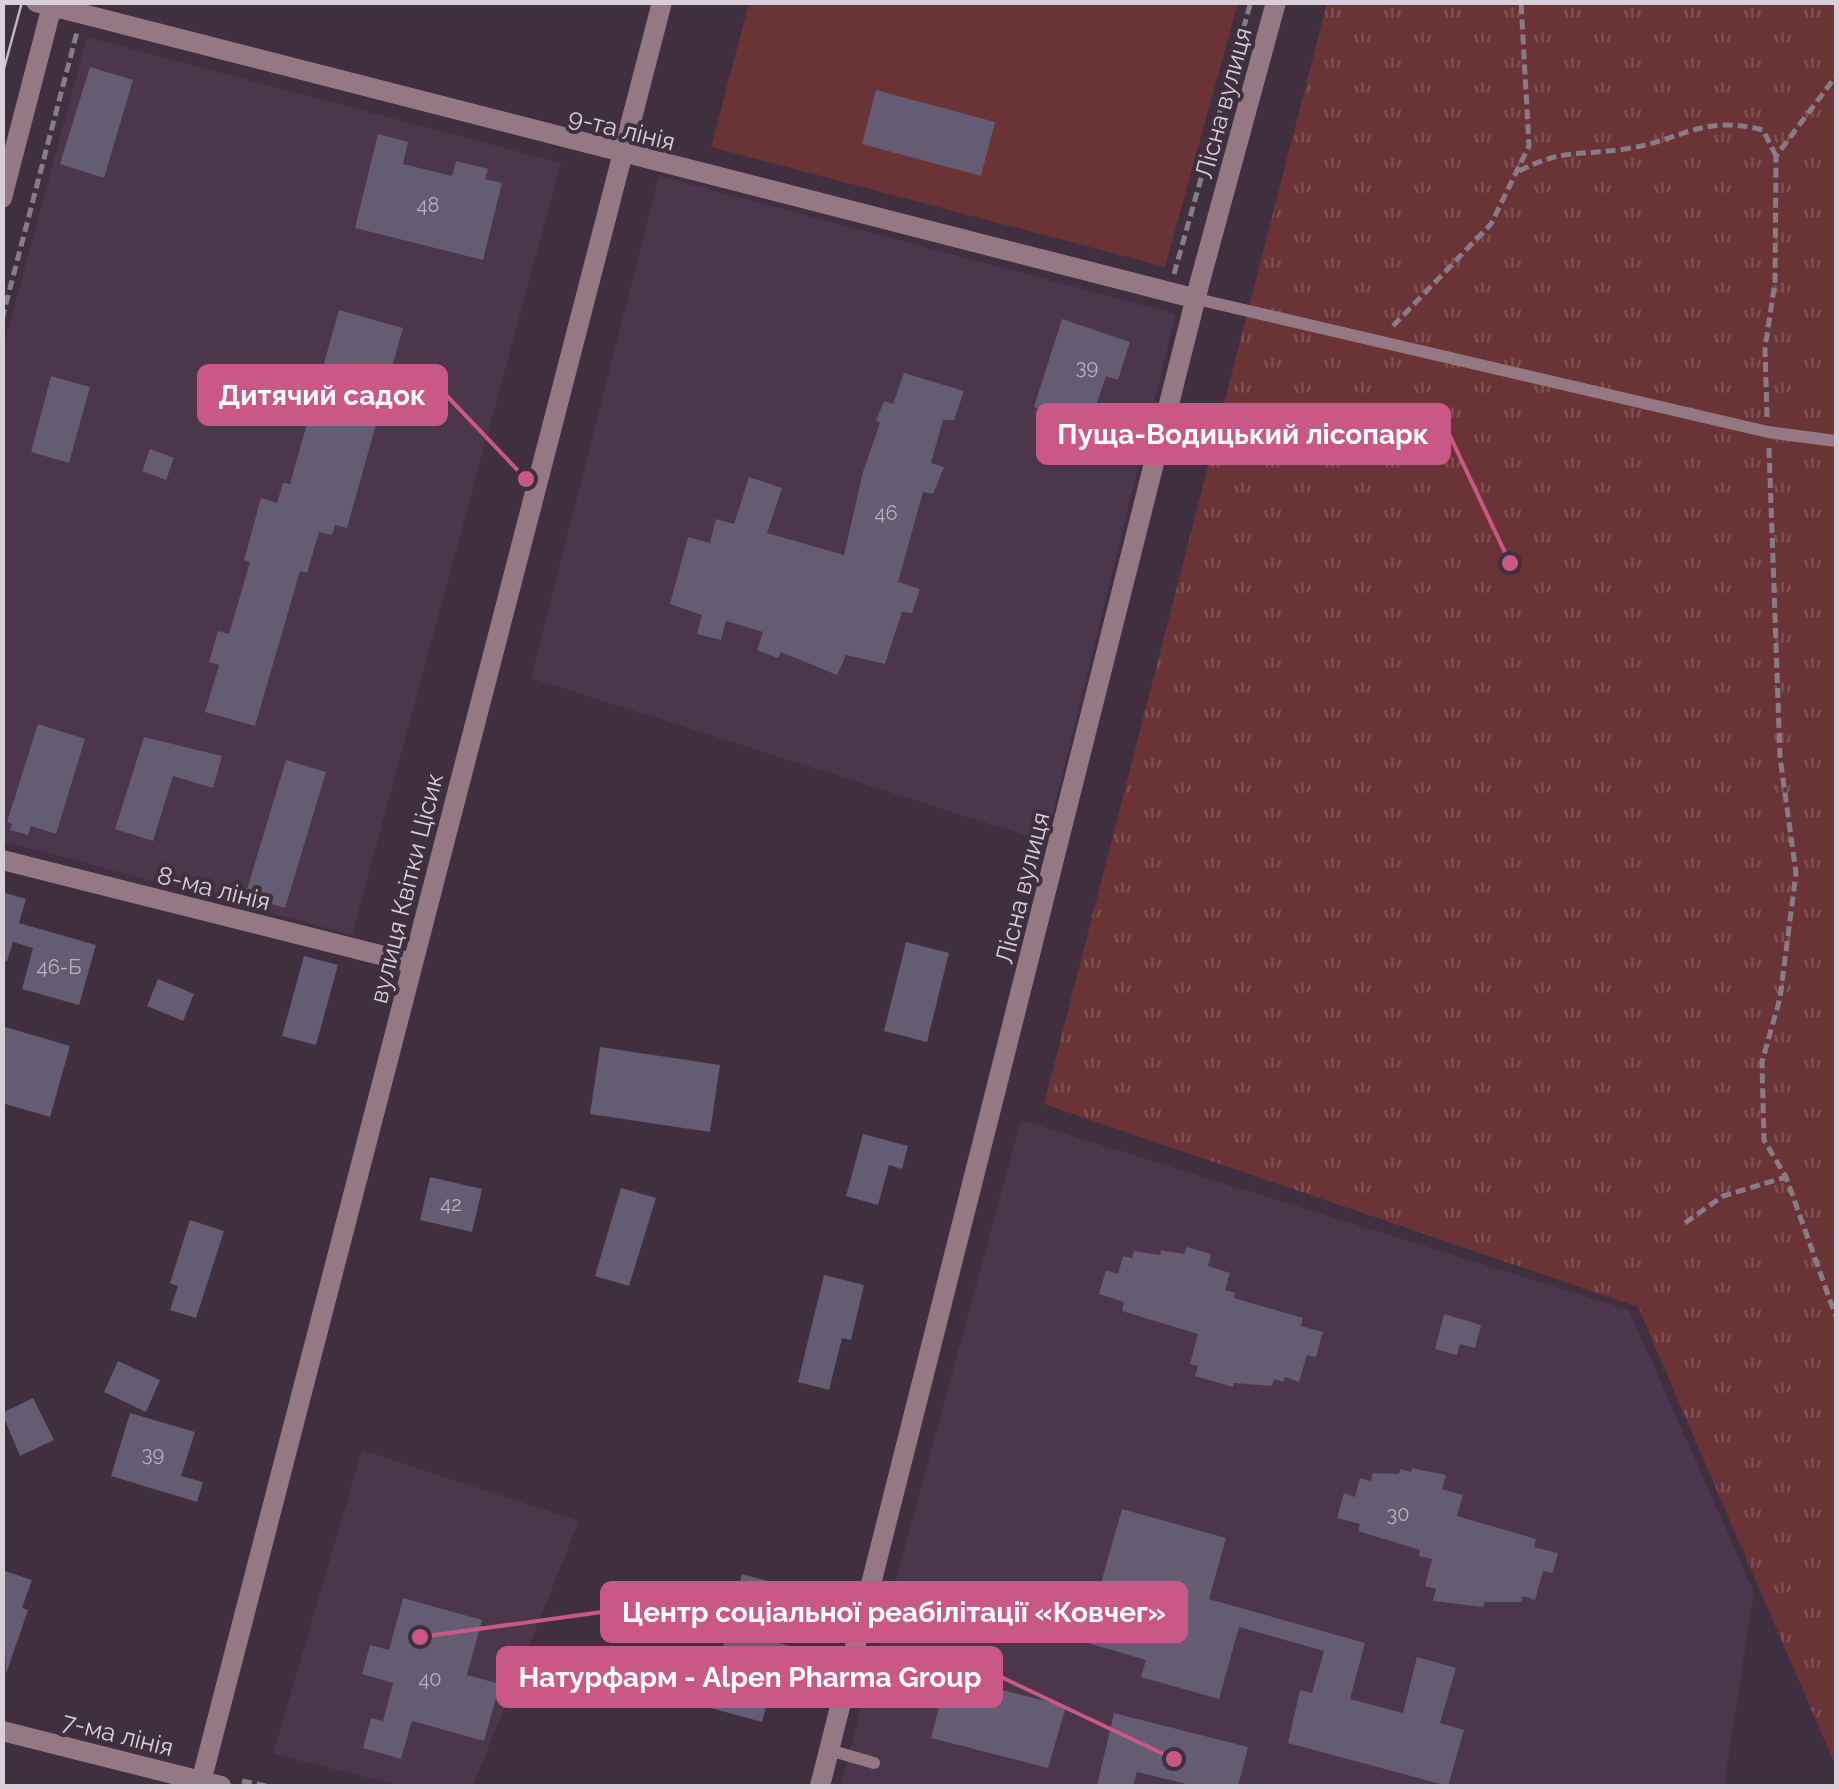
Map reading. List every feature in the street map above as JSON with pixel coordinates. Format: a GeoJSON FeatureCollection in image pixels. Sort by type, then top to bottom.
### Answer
{"type":"FeatureCollection","features":[{"type":"Feature","properties":{"kind":"street","name":"вулиця Квітки Цісик"},"geometry":{"type":"LineString","coordinates":[[208,1785],[412,964],[662,2]]}},
{"type":"Feature","properties":{"kind":"street","name":"Лісна вулиця"},"geometry":{"type":"LineString","coordinates":[[820,1786],[1276,2]]}},
{"type":"Feature","properties":{"kind":"street","name":"9-та лінія"},"geometry":{"type":"LineString","coordinates":[[47,4],[621,155],[1197,299]]}},
{"type":"Feature","properties":{"kind":"street"},"geometry":{"type":"LineString","coordinates":[[2,198],[47,4]]}},
{"type":"Feature","properties":{"kind":"street","name":"8-ма лінія"},"geometry":{"type":"LineString","coordinates":[[2,860],[412,964]]}},
{"type":"Feature","properties":{"kind":"street","name":"7-ма лінія"},"geometry":{"type":"LineString","coordinates":[[2,1731],[208,1785]]}},
{"type":"Feature","properties":{"kind":"lane"},"geometry":{"type":"LineString","coordinates":[[1197,299],[1768,432],[1836,441]]}},
{"type":"Feature","properties":{"kind":"lane"},"geometry":{"type":"LineString","coordinates":[[830,1750],[874,1762]]}},
{"type":"Feature","properties":{"kind":"path"},"geometry":{"type":"LineString","coordinates":[[1170,292],[1250,2]]}},
{"type":"Feature","properties":{"kind":"path"},"geometry":{"type":"LineString","coordinates":[[1381,339],[1492,224],[1529,146],[1521,2]]}},
{"type":"Feature","properties":{"kind":"path"},"geometry":{"type":"LineString","coordinates":[[2,319],[81,15]]}},
{"type":"Feature","properties":{"kind":"path"},"geometry":{"type":"LineString","coordinates":[[1776,156],[1836,76]]}},
{"type":"Feature","properties":{"kind":"path"},"geometry":{"type":"LineString","coordinates":[[1516,172],[1548,156],[1582,149],[1626,149],[1683,130],[1732,122],[1763,130],[1776,156],[1775,282],[1765,348],[1780,757],[1796,872],[1780,998],[1762,1062],[1764,1140],[1786,1177],[1836,1317]]}},
{"type":"Feature","properties":{"kind":"path"},"geometry":{"type":"LineString","coordinates":[[1686,1223],[1722,1196],[1786,1177]]}},
{"type":"Feature","properties":{"kind":"shaded area"},"geometry":{"type":"Polygon","coordinates":[[[87,37],[561,163],[352,935],[3,841],[3,349],[87,37]]]}},
{"type":"Feature","properties":{"kind":"shaded area"},"geometry":{"type":"Polygon","coordinates":[[[659,176],[1176,314],[1046,842],[531,678],[659,176]]]}},
{"type":"Feature","properties":{"kind":"shaded area"},"geometry":{"type":"Polygon","coordinates":[[[1021,1120],[1629,1310],[1754,1592],[1724,1786],[840,1786],[1021,1120]]]}},
{"type":"Feature","properties":{"kind":"shaded area"},"geometry":{"type":"Polygon","coordinates":[[[362,1450],[579,1521],[473,1786],[401,1786],[273,1754],[362,1450]]]}},
{"type":"Feature","properties":{"kind":"green space"},"geometry":{"type":"Polygon","coordinates":[[[749,3],[1238,3],[1165,267],[711,147],[749,3]]]}},
{"type":"Feature","properties":{"kind":"green space"},"geometry":{"type":"Polygon","coordinates":[[[1327,3],[1836,3],[1836,1767],[1638,1307],[1044,1104],[1327,3]]]}},
{"type":"Feature","properties":{"kind":"building"},"geometry":{"type":"Polygon","coordinates":[[[90,67],[133,80],[104,178],[60,164],[90,67]]]}},
{"type":"Feature","properties":{"kind":"building"},"geometry":{"type":"Polygon","coordinates":[[[876,90],[995,122],[981,176],[862,144],[876,90]]]}},
{"type":"Feature","properties":{"kind":"building"},"geometry":{"type":"Polygon","coordinates":[[[378,134],[408,142],[403,164],[452,176],[456,161],[488,169],[485,179],[502,183],[483,260],[355,228],[378,134]]]}},
{"type":"Feature","properties":{"kind":"building"},"geometry":{"type":"Polygon","coordinates":[[[339,310],[403,328],[347,528],[335,525],[332,535],[319,532],[307,573],[300,571],[255,726],[205,712],[219,665],[209,662],[218,631],[229,634],[250,562],[244,560],[261,498],[277,503],[283,483],[290,484],[339,310]]]}},
{"type":"Feature","properties":{"kind":"building"},"geometry":{"type":"Polygon","coordinates":[[[1062,319],[1130,342],[1118,380],[1106,376],[1092,417],[1087,415],[1081,432],[1053,422],[1056,414],[1034,407],[1062,319]]]}},
{"type":"Feature","properties":{"kind":"building"},"geometry":{"type":"Polygon","coordinates":[[[904,373],[964,391],[954,420],[943,420],[931,463],[944,467],[933,494],[923,492],[898,582],[920,589],[912,613],[902,612],[885,664],[846,655],[837,675],[781,652],[778,658],[757,650],[763,632],[726,621],[721,640],[697,634],[702,615],[670,604],[688,537],[710,543],[716,519],[734,524],[749,477],[782,488],[767,533],[844,555],[863,472],[880,423],[876,420],[884,401],[893,404],[904,373]]]}},
{"type":"Feature","properties":{"kind":"building"},"geometry":{"type":"Polygon","coordinates":[[[51,376],[90,387],[69,463],[31,452],[51,376]]]}},
{"type":"Feature","properties":{"kind":"building"},"geometry":{"type":"Polygon","coordinates":[[[150,449],[174,458],[166,480],[142,471],[150,449]]]}},
{"type":"Feature","properties":{"kind":"building"},"geometry":{"type":"Polygon","coordinates":[[[38,724],[85,739],[56,834],[31,826],[28,835],[10,830],[12,824],[7,822],[38,724]]]}},
{"type":"Feature","properties":{"kind":"building"},"geometry":{"type":"Polygon","coordinates":[[[144,737],[222,756],[213,788],[173,776],[153,841],[115,829],[144,737]]]}},
{"type":"Feature","properties":{"kind":"building"},"geometry":{"type":"Polygon","coordinates":[[[286,760],[326,772],[285,908],[245,896],[286,760]]]}},
{"type":"Feature","properties":{"kind":"building"},"geometry":{"type":"Polygon","coordinates":[[[2,892],[26,899],[19,923],[96,945],[79,1005],[22,989],[33,948],[13,942],[7,961],[2,960],[2,892]]]}},
{"type":"Feature","properties":{"kind":"building"},"geometry":{"type":"Polygon","coordinates":[[[906,942],[949,953],[927,1042],[884,1031],[906,942]]]}},
{"type":"Feature","properties":{"kind":"building"},"geometry":{"type":"Polygon","coordinates":[[[304,956],[338,965],[316,1045],[282,1036],[304,956]]]}},
{"type":"Feature","properties":{"kind":"building"},"geometry":{"type":"Polygon","coordinates":[[[158,979],[194,994],[183,1021],[147,1006],[158,979]]]}},
{"type":"Feature","properties":{"kind":"building"},"geometry":{"type":"Polygon","coordinates":[[[2,1026],[70,1046],[50,1117],[2,1103],[2,1026]]]}},
{"type":"Feature","properties":{"kind":"building"},"geometry":{"type":"Polygon","coordinates":[[[600,1047],[720,1065],[710,1132],[590,1114],[600,1047]]]}},
{"type":"Feature","properties":{"kind":"building"},"geometry":{"type":"Polygon","coordinates":[[[863,1134],[908,1146],[902,1169],[889,1165],[878,1205],[846,1196],[863,1134]]]}},
{"type":"Feature","properties":{"kind":"building"},"geometry":{"type":"Polygon","coordinates":[[[430,1177],[482,1189],[472,1232],[420,1220],[430,1177]]]}},
{"type":"Feature","properties":{"kind":"building"},"geometry":{"type":"Polygon","coordinates":[[[621,1188],[656,1198],[629,1286],[595,1276],[621,1188]]]}},
{"type":"Feature","properties":{"kind":"building"},"geometry":{"type":"Polygon","coordinates":[[[190,1220],[224,1231],[196,1318],[170,1310],[178,1286],[170,1283],[190,1220]]]}},
{"type":"Feature","properties":{"kind":"building"},"geometry":{"type":"Polygon","coordinates":[[[1187,1247],[1211,1254],[1208,1266],[1230,1273],[1225,1290],[1235,1293],[1234,1298],[1303,1318],[1301,1326],[1323,1332],[1316,1357],[1307,1355],[1299,1382],[1285,1377],[1283,1382],[1274,1379],[1272,1386],[1234,1383],[1233,1387],[1195,1376],[1198,1366],[1190,1364],[1198,1334],[1122,1311],[1124,1302],[1099,1294],[1106,1270],[1118,1274],[1123,1256],[1132,1258],[1134,1251],[1160,1255],[1161,1250],[1184,1254],[1187,1247]]]}},
{"type":"Feature","properties":{"kind":"building"},"geometry":{"type":"Polygon","coordinates":[[[824,1275],[864,1285],[851,1340],[842,1338],[829,1390],[798,1382],[824,1275]]]}},
{"type":"Feature","properties":{"kind":"building"},"geometry":{"type":"Polygon","coordinates":[[[1444,1314],[1481,1325],[1475,1348],[1460,1344],[1457,1355],[1435,1349],[1444,1314]]]}},
{"type":"Feature","properties":{"kind":"building"},"geometry":{"type":"Polygon","coordinates":[[[118,1361],[160,1380],[146,1412],[104,1392],[118,1361]]]}},
{"type":"Feature","properties":{"kind":"building"},"geometry":{"type":"Polygon","coordinates":[[[33,1398],[54,1440],[20,1456],[2,1413],[33,1398]]]}},
{"type":"Feature","properties":{"kind":"building"},"geometry":{"type":"Polygon","coordinates":[[[130,1413],[195,1432],[181,1476],[203,1482],[197,1502],[111,1476],[130,1413]]]}},
{"type":"Feature","properties":{"kind":"building"},"geometry":{"type":"Polygon","coordinates":[[[1412,1468],[1446,1475],[1442,1489],[1463,1495],[1457,1516],[1536,1539],[1534,1547],[1558,1553],[1553,1573],[1543,1571],[1535,1600],[1523,1596],[1521,1602],[1485,1602],[1483,1607],[1433,1601],[1436,1589],[1425,1586],[1432,1559],[1419,1556],[1420,1550],[1358,1531],[1360,1524],[1337,1518],[1344,1493],[1355,1497],[1360,1478],[1371,1481],[1373,1473],[1399,1474],[1400,1469],[1411,1472],[1412,1468]]]}},
{"type":"Feature","properties":{"kind":"building"},"geometry":{"type":"Polygon","coordinates":[[[1122,1509],[1226,1538],[1209,1599],[1365,1643],[1350,1699],[1403,1713],[1417,1657],[1456,1668],[1440,1723],[1464,1730],[1448,1786],[1288,1743],[1300,1690],[1312,1693],[1324,1651],[1239,1627],[1219,1699],[1141,1677],[1146,1660],[1081,1641],[1084,1628],[1073,1625],[1084,1586],[1099,1590],[1122,1509]]]}},
{"type":"Feature","properties":{"kind":"building"},"geometry":{"type":"Polygon","coordinates":[[[2,1570],[32,1580],[22,1608],[28,1610],[6,1674],[2,1570]]]}},
{"type":"Feature","properties":{"kind":"building"},"geometry":{"type":"Polygon","coordinates":[[[742,1574],[794,1588],[779,1643],[804,1650],[797,1678],[776,1671],[762,1722],[707,1707],[742,1574]]]}},
{"type":"Feature","properties":{"kind":"building"},"geometry":{"type":"Polygon","coordinates":[[[403,1598],[482,1620],[467,1675],[500,1684],[484,1741],[412,1721],[401,1759],[363,1748],[371,1718],[383,1721],[393,1683],[362,1674],[370,1645],[389,1650],[403,1598]]]}},
{"type":"Feature","properties":{"kind":"building"},"geometry":{"type":"Polygon","coordinates":[[[947,1676],[1066,1706],[1048,1768],[931,1738],[947,1676]]]}},
{"type":"Feature","properties":{"kind":"building"},"geometry":{"type":"Polygon","coordinates":[[[1114,1713],[1248,1747],[1238,1786],[1195,1786],[1137,1772],[1133,1786],[1097,1786],[1114,1713]]]}},
{"type":"Feature","properties":{"kind":"tram line"},"geometry":{"type":"LineString","coordinates":[[2,76],[22,2]]}},
{"type":"Feature","properties":{"kind":"place","name":"Дитячий садок"},"geometry":{"type":"Point","coordinates":[526,479]}},
{"type":"Feature","properties":{"kind":"place","name":"Пуща-Водицький лісопарк"},"geometry":{"type":"Point","coordinates":[1510,563]}},
{"type":"Feature","properties":{"kind":"place","name":"Центр соціальної реабілітації «Ковчег»"},"geometry":{"type":"Point","coordinates":[420,1637]}},
{"type":"Feature","properties":{"kind":"place","name":"Натурфарм - Alpen Pharma Group"},"geometry":{"type":"Point","coordinates":[1174,1759]}}]}
